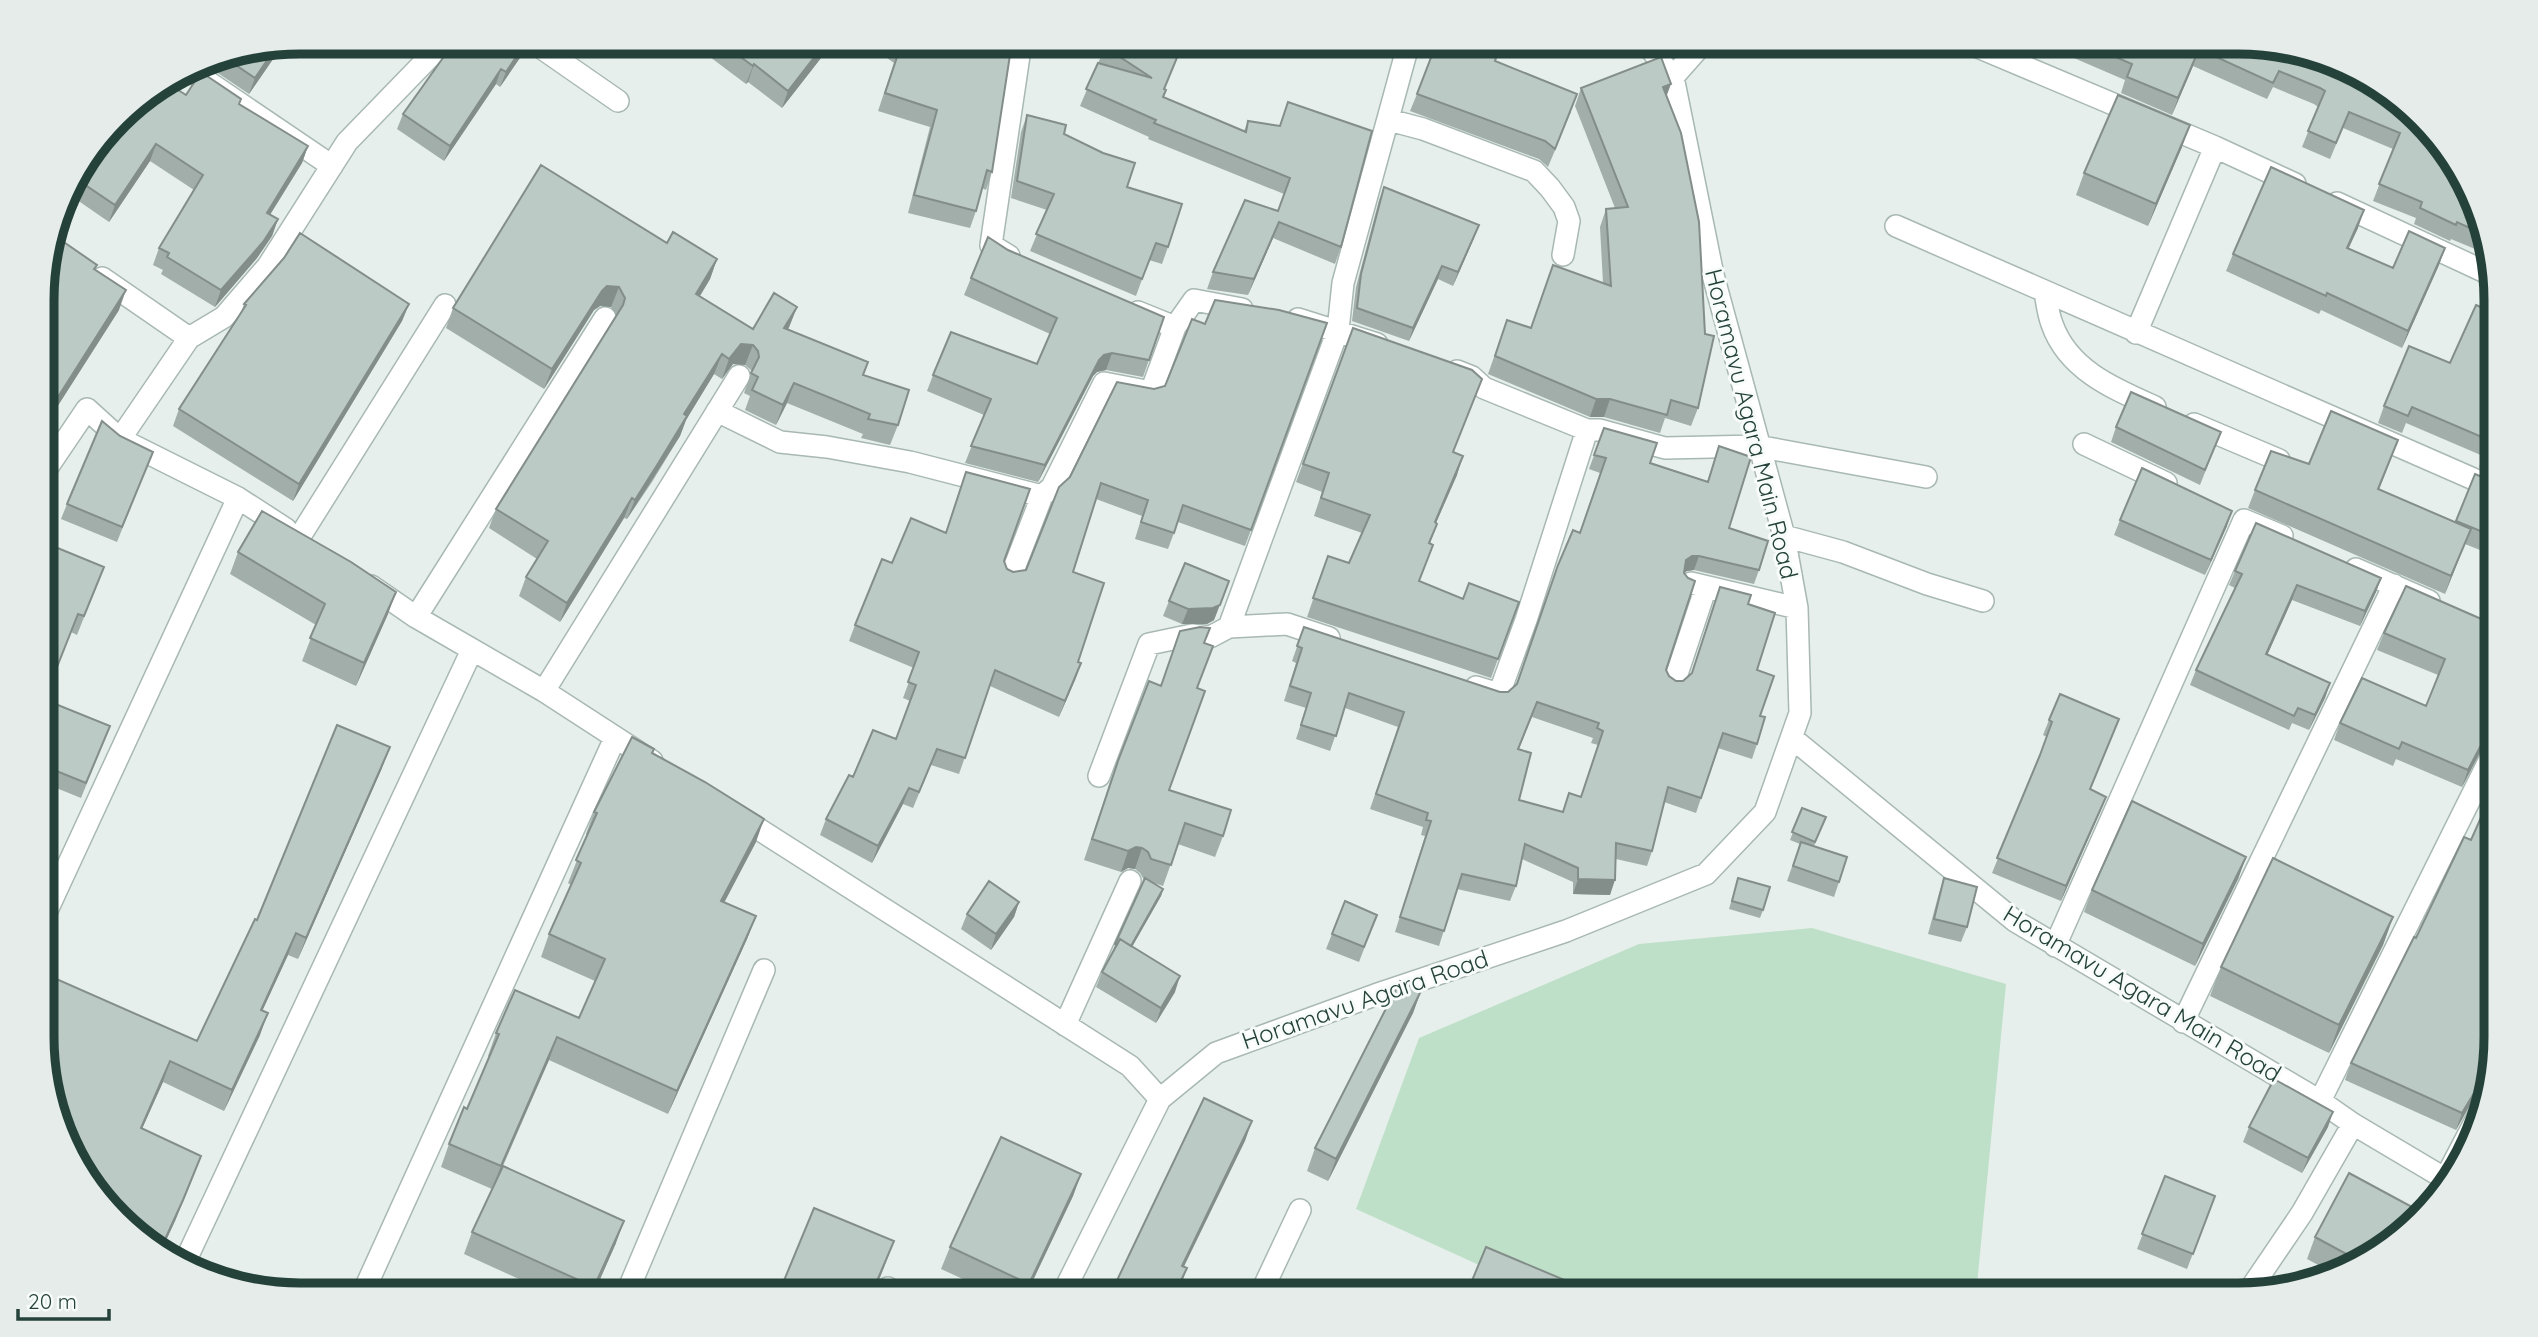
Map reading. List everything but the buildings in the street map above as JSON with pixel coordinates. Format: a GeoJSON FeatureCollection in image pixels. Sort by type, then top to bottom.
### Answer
{"type":"FeatureCollection","features":[{"type":"Feature","properties":{"kind":"street"},"geometry":{"type":"LineString","coordinates":[[1229,627],[1338,330],[1343,283],[1406,54]]}},
{"type":"Feature","properties":{"kind":"street"},"geometry":{"type":"LineString","coordinates":[[1655,54],[1673,77]]}},
{"type":"Feature","properties":{"kind":"street"},"geometry":{"type":"LineString","coordinates":[[1673,77],[1680,54]]}},
{"type":"Feature","properties":{"kind":"street"},"geometry":{"type":"LineString","coordinates":[[1673,77],[1693,54]]}},
{"type":"Feature","properties":{"kind":"street"},"geometry":{"type":"LineString","coordinates":[[1995,54],[2215,147],[2482,271]]}},
{"type":"Feature","properties":{"kind":"street"},"geometry":{"type":"LineString","coordinates":[[120,439],[189,338],[224,317],[268,266],[347,142],[431,55]]}},
{"type":"Feature","properties":{"kind":"street"},"geometry":{"type":"LineString","coordinates":[[551,55],[618,102]]}},
{"type":"Feature","properties":{"kind":"street"},"geometry":{"type":"LineString","coordinates":[[1019,55],[991,246],[1032,266]]}},
{"type":"Feature","properties":{"kind":"street"},"geometry":{"type":"LineString","coordinates":[[199,76],[332,166]]}},
{"type":"Feature","properties":{"kind":"street","name":"Horamavu Agara Main Road"},"geometry":{"type":"LineString","coordinates":[[1673,77],[1713,275],[1784,536],[1797,608],[1801,697],[1800,713],[1792,738],[2015,922],[2320,1101],[2441,1176]]}},
{"type":"Feature","properties":{"kind":"street"},"geometry":{"type":"LineString","coordinates":[[1389,120],[1423,129],[1534,171],[1564,207],[1569,221],[1563,254]]}},
{"type":"Feature","properties":{"kind":"street"},"geometry":{"type":"LineString","coordinates":[[2136,332],[2215,147]]}},
{"type":"Feature","properties":{"kind":"street"},"geometry":{"type":"LineString","coordinates":[[1896,226],[2484,484]]}},
{"type":"Feature","properties":{"kind":"street"},"geometry":{"type":"LineString","coordinates":[[87,268],[189,338]]}},
{"type":"Feature","properties":{"kind":"street"},"geometry":{"type":"LineString","coordinates":[[2045,292],[2052,325],[2068,355],[2088,373],[2111,387],[2279,460]]}},
{"type":"Feature","properties":{"kind":"street"},"geometry":{"type":"LineString","coordinates":[[1011,576],[1042,496],[1052,487],[1104,383],[1151,392],[1175,327],[1194,300],[1271,312],[1338,330],[1399,351]]}},
{"type":"Feature","properties":{"kind":"street"},"geometry":{"type":"LineString","coordinates":[[1115,302],[1175,327]]}},
{"type":"Feature","properties":{"kind":"street"},"geometry":{"type":"LineString","coordinates":[[299,538],[445,305]]}},
{"type":"Feature","properties":{"kind":"street"},"geometry":{"type":"LineString","coordinates":[[416,617],[604,318]]}},
{"type":"Feature","properties":{"kind":"street"},"geometry":{"type":"LineString","coordinates":[[1436,364],[1472,377],[1484,388],[1587,430],[1600,430],[1665,448],[1758,446],[1926,477]]}},
{"type":"Feature","properties":{"kind":"street"},"geometry":{"type":"LineString","coordinates":[[544,691],[739,376]]}},
{"type":"Feature","properties":{"kind":"street"},"geometry":{"type":"LineString","coordinates":[[55,457],[87,409],[120,439],[237,498],[320,552]]}},
{"type":"Feature","properties":{"kind":"street"},"geometry":{"type":"LineString","coordinates":[[718,411],[780,442],[827,447],[910,463],[1042,496]]}},
{"type":"Feature","properties":{"kind":"street"},"geometry":{"type":"LineString","coordinates":[[1460,681],[1499,694],[1526,620],[1587,430]]}},
{"type":"Feature","properties":{"kind":"street"},"geometry":{"type":"LineString","coordinates":[[2084,444],[2182,491]]}},
{"type":"Feature","properties":{"kind":"street"},"geometry":{"type":"LineString","coordinates":[[54,869],[127,736],[237,498]]}},
{"type":"Feature","properties":{"kind":"street"},"geometry":{"type":"LineString","coordinates":[[2055,946],[2238,517],[2307,547]]}},
{"type":"Feature","properties":{"kind":"street"},"geometry":{"type":"LineString","coordinates":[[1784,536],[1843,552],[1927,584],[1983,601]]}},
{"type":"Feature","properties":{"kind":"street"},"geometry":{"type":"LineString","coordinates":[[2332,558],[2445,608]]}},
{"type":"Feature","properties":{"kind":"street"},"geometry":{"type":"LineString","coordinates":[[352,573],[416,617],[544,691],[673,775]]}},
{"type":"Feature","properties":{"kind":"street"},"geometry":{"type":"LineString","coordinates":[[1674,683],[1699,585],[1797,608]]}},
{"type":"Feature","properties":{"kind":"street"},"geometry":{"type":"LineString","coordinates":[[2183,1021],[2394,585]]}},
{"type":"Feature","properties":{"kind":"street"},"geometry":{"type":"LineString","coordinates":[[1099,776],[1149,644],[1192,635],[1210,637],[1229,627],[1287,624],[1347,644]]}},
{"type":"Feature","properties":{"kind":"street"},"geometry":{"type":"LineString","coordinates":[[188,1255],[472,650]]}},
{"type":"Feature","properties":{"kind":"street"},"geometry":{"type":"LineString","coordinates":[[103,727],[127,736]]}},
{"type":"Feature","properties":{"kind":"street"},"geometry":{"type":"LineString","coordinates":[[367,1283],[615,738]]}},
{"type":"Feature","properties":{"kind":"street","name":"Horamavu Agara Road"},"geometry":{"type":"LineString","coordinates":[[1068,1283],[1160,1099],[1216,1052],[1566,931],[1706,873],[1765,812],[1792,738]]}},
{"type":"Feature","properties":{"kind":"street"},"geometry":{"type":"LineString","coordinates":[[2320,1101],[2484,771]]}},
{"type":"Feature","properties":{"kind":"street"},"geometry":{"type":"LineString","coordinates":[[719,804],[1130,1066],[1160,1099]]}},
{"type":"Feature","properties":{"kind":"street"},"geometry":{"type":"LineString","coordinates":[[1065,1025],[1130,881]]}},
{"type":"Feature","properties":{"kind":"street"},"geometry":{"type":"LineString","coordinates":[[631,1283],[764,970]]}},
{"type":"Feature","properties":{"kind":"street"},"geometry":{"type":"LineString","coordinates":[[2255,1282],[2302,1213],[2353,1124]]}},
{"type":"Feature","properties":{"kind":"street"},"geometry":{"type":"LineString","coordinates":[[1266,1283],[1300,1210]]}},
{"type":"Feature","properties":{"kind":"green space"},"geometry":{"type":"Polygon","coordinates":[[[1812,928],[2006,984],[1977,1282],[1517,1282],[1356,1209],[1419,1038],[1639,944],[1812,928]]]}}]}
